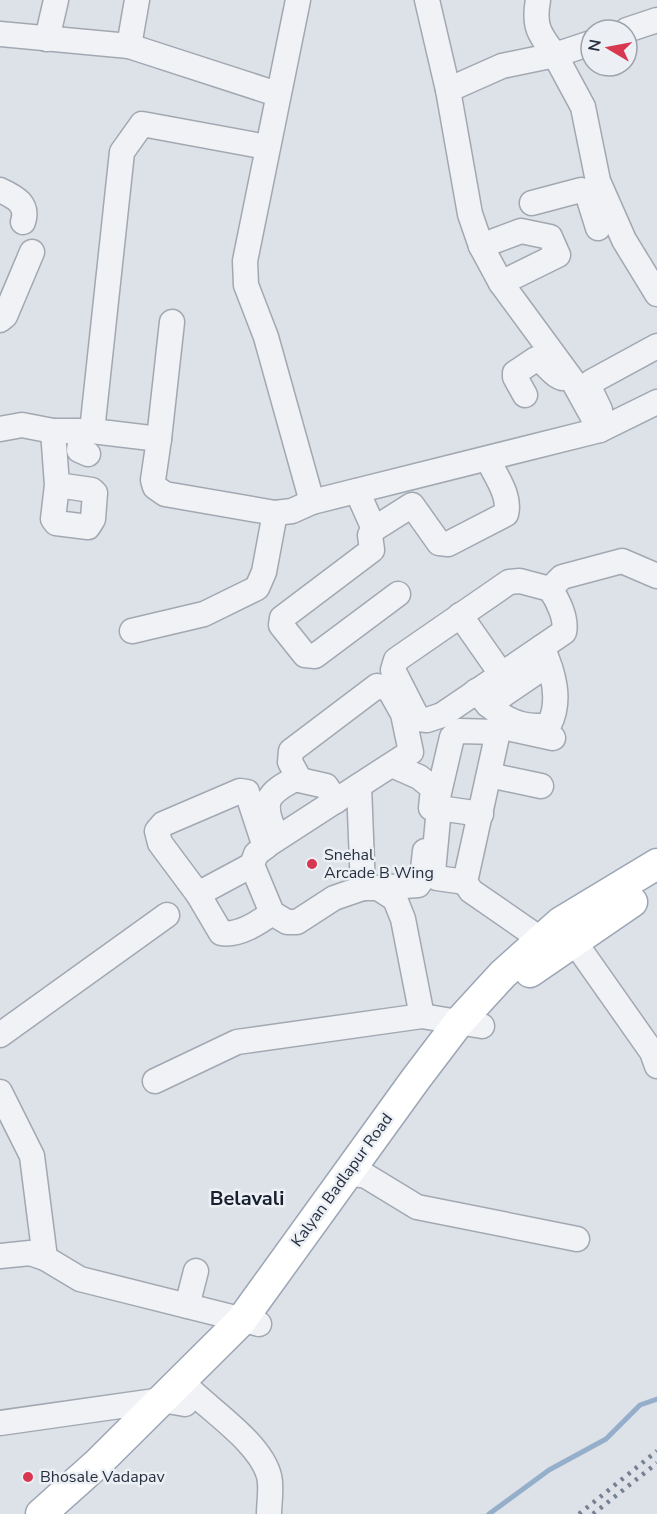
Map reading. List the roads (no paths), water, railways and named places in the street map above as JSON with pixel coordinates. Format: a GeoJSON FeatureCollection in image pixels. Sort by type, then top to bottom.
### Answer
{"type":"FeatureCollection","features":[{"type":"Feature","properties":{"kind":"main road","name":"Kalyan Badlapur Road"},"geometry":{"type":"LineString","coordinates":[[41,1514],[103,1470],[181,1395],[250,1322],[421,1084],[471,1024],[503,974],[558,938],[657,864]]}},
{"type":"Feature","properties":{"kind":"main road"},"geometry":{"type":"LineString","coordinates":[[558,938],[657,886]]}},
{"type":"Feature","properties":{"kind":"main road"},"geometry":{"type":"LineString","coordinates":[[69,1514],[103,1470]]}},
{"type":"Feature","properties":{"kind":"street"},"geometry":{"type":"LineString","coordinates":[[48,39],[56,0]]}},
{"type":"Feature","properties":{"kind":"street"},"geometry":{"type":"LineString","coordinates":[[129,46],[137,0]]}},
{"type":"Feature","properties":{"kind":"street"},"geometry":{"type":"LineString","coordinates":[[298,0],[277,94],[245,261],[246,285],[266,337],[312,502]]}},
{"type":"Feature","properties":{"kind":"street"},"geometry":{"type":"LineString","coordinates":[[427,0],[448,90],[470,214],[481,246],[501,283],[564,382],[562,391],[597,430]]}},
{"type":"Feature","properties":{"kind":"street"},"geometry":{"type":"LineString","coordinates":[[538,0],[537,32],[555,55],[583,107],[598,181],[600,227]]}},
{"type":"Feature","properties":{"kind":"street"},"geometry":{"type":"LineString","coordinates":[[639,26],[657,20]]}},
{"type":"Feature","properties":{"kind":"street"},"geometry":{"type":"LineString","coordinates":[[0,34],[129,46],[277,94]]}},
{"type":"Feature","properties":{"kind":"street"},"geometry":{"type":"LineString","coordinates":[[448,90],[502,66],[555,55],[579,47]]}},
{"type":"Feature","properties":{"kind":"street"},"geometry":{"type":"LineString","coordinates":[[87,438],[122,152],[128,140],[142,124],[267,147]]}},
{"type":"Feature","properties":{"kind":"street"},"geometry":{"type":"LineString","coordinates":[[0,190],[13,196],[24,207],[26,213],[23,222]]}},
{"type":"Feature","properties":{"kind":"street"},"geometry":{"type":"LineString","coordinates":[[532,203],[581,190],[587,192],[600,227],[657,294]]}},
{"type":"Feature","properties":{"kind":"street"},"geometry":{"type":"LineString","coordinates":[[481,246],[521,231],[550,237],[559,251],[558,255],[501,283]]}},
{"type":"Feature","properties":{"kind":"street"},"geometry":{"type":"LineString","coordinates":[[0,320],[5,315],[32,252]]}},
{"type":"Feature","properties":{"kind":"street"},"geometry":{"type":"LineString","coordinates":[[172,322],[153,480],[155,487],[165,494],[275,513],[292,511],[312,502],[597,430],[657,402]]}},
{"type":"Feature","properties":{"kind":"street"},"geometry":{"type":"LineString","coordinates":[[597,430],[589,387],[591,382],[657,346]]}},
{"type":"Feature","properties":{"kind":"street"},"geometry":{"type":"LineString","coordinates":[[525,394],[515,377],[516,373],[536,359],[542,361],[555,376],[564,382]]}},
{"type":"Feature","properties":{"kind":"street"},"geometry":{"type":"LineString","coordinates":[[7,423],[87,438],[159,439]]}},
{"type":"Feature","properties":{"kind":"street"},"geometry":{"type":"LineString","coordinates":[[53,431],[57,485]]}},
{"type":"Feature","properties":{"kind":"street"},"geometry":{"type":"LineString","coordinates":[[406,478],[412,505],[440,543],[448,544],[506,514],[503,490],[488,459]]}},
{"type":"Feature","properties":{"kind":"street"},"geometry":{"type":"LineString","coordinates":[[357,491],[374,529]]}},
{"type":"Feature","properties":{"kind":"street"},"geometry":{"type":"LineString","coordinates":[[398,594],[315,656],[305,655],[281,626],[282,618],[372,550],[370,535],[374,529],[412,505]]}},
{"type":"Feature","properties":{"kind":"street"},"geometry":{"type":"LineString","coordinates":[[132,631],[204,614],[257,588],[264,572],[275,513]]}},
{"type":"Feature","properties":{"kind":"street"},"geometry":{"type":"LineString","coordinates":[[550,589],[562,577],[622,561],[657,576]]}},
{"type":"Feature","properties":{"kind":"street"},"geometry":{"type":"LineString","coordinates":[[520,581],[550,589],[556,596],[565,625],[564,632],[545,655],[482,698],[427,720],[418,718],[393,670],[396,660],[460,615],[509,582],[520,581]]}},
{"type":"Feature","properties":{"kind":"street"},"geometry":{"type":"LineString","coordinates":[[460,615],[502,675]]}},
{"type":"Feature","properties":{"kind":"street"},"geometry":{"type":"LineString","coordinates":[[482,698],[502,675],[545,655]]}},
{"type":"Feature","properties":{"kind":"street"},"geometry":{"type":"LineString","coordinates":[[482,698],[509,720],[533,727],[549,725],[553,717],[555,682],[545,655]]}},
{"type":"Feature","properties":{"kind":"street"},"geometry":{"type":"LineString","coordinates":[[198,894],[411,752],[410,738],[403,714],[389,689],[377,686],[291,751],[290,762],[300,780]]}},
{"type":"Feature","properties":{"kind":"street"},"geometry":{"type":"LineString","coordinates":[[465,882],[437,878],[433,872],[438,796],[452,737],[459,731],[498,732],[503,727],[553,738]]}},
{"type":"Feature","properties":{"kind":"street"},"geometry":{"type":"LineString","coordinates":[[498,732],[518,787],[481,814],[465,882],[471,891],[558,938],[652,1052],[657,1066]]}},
{"type":"Feature","properties":{"kind":"street"},"geometry":{"type":"LineString","coordinates":[[272,913],[287,922],[297,922],[333,898],[370,888],[418,885],[422,879],[426,836],[430,831],[433,788],[419,777],[392,765]]}},
{"type":"Feature","properties":{"kind":"street"},"geometry":{"type":"LineString","coordinates":[[272,913],[265,850],[267,803],[274,790],[295,779],[326,786],[336,801]]}},
{"type":"Feature","properties":{"kind":"street"},"geometry":{"type":"LineString","coordinates":[[359,786],[370,888]]}},
{"type":"Feature","properties":{"kind":"street"},"geometry":{"type":"LineString","coordinates":[[265,850],[247,792],[240,791],[163,824],[157,831],[160,843],[198,894],[221,933],[230,934],[259,923],[272,913]]}},
{"type":"Feature","properties":{"kind":"street"},"geometry":{"type":"LineString","coordinates":[[439,808],[481,814]]}},
{"type":"Feature","properties":{"kind":"street"},"geometry":{"type":"LineString","coordinates":[[370,888],[395,899],[400,909],[422,1016]]}},
{"type":"Feature","properties":{"kind":"street"},"geometry":{"type":"LineString","coordinates":[[0,1035],[167,915]]}},
{"type":"Feature","properties":{"kind":"street"},"geometry":{"type":"LineString","coordinates":[[155,1081],[237,1042],[422,1016],[471,1024]]}},
{"type":"Feature","properties":{"kind":"street"},"geometry":{"type":"LineString","coordinates":[[0,1092],[32,1156],[45,1258]]}},
{"type":"Feature","properties":{"kind":"street"},"geometry":{"type":"LineString","coordinates":[[356,1175],[417,1207],[577,1239]]}},
{"type":"Feature","properties":{"kind":"street"},"geometry":{"type":"LineString","coordinates":[[0,1256],[30,1253],[45,1258],[80,1279],[250,1322]]}},
{"type":"Feature","properties":{"kind":"street"},"geometry":{"type":"LineString","coordinates":[[187,1306],[196,1271]]}},
{"type":"Feature","properties":{"kind":"street"},"geometry":{"type":"LineString","coordinates":[[0,1423],[181,1395],[253,1448],[270,1478],[269,1514]]}},
{"type":"Feature","properties":{"kind":"waterway"},"geometry":{"type":"LineString","coordinates":[[489,1514],[549,1470],[606,1439],[640,1405],[657,1399]]}},
{"type":"Feature","properties":{"kind":"railway"},"geometry":{"type":"LineString","coordinates":[[579,1514],[657,1451]]}},
{"type":"Feature","properties":{"kind":"railway"},"geometry":{"type":"LineString","coordinates":[[593,1514],[657,1463]]}},
{"type":"Feature","properties":{"kind":"place","name":"Snehal Arcade B Wing"},"geometry":{"type":"Point","coordinates":[312,864]}},
{"type":"Feature","properties":{"kind":"place","name":"Bhosale Vadapav"},"geometry":{"type":"Point","coordinates":[28,1477]}},
{"type":"Feature","properties":{"kind":"district","name":"Belavali"},"geometry":{"type":"Point","coordinates":[247,1198]}}]}
